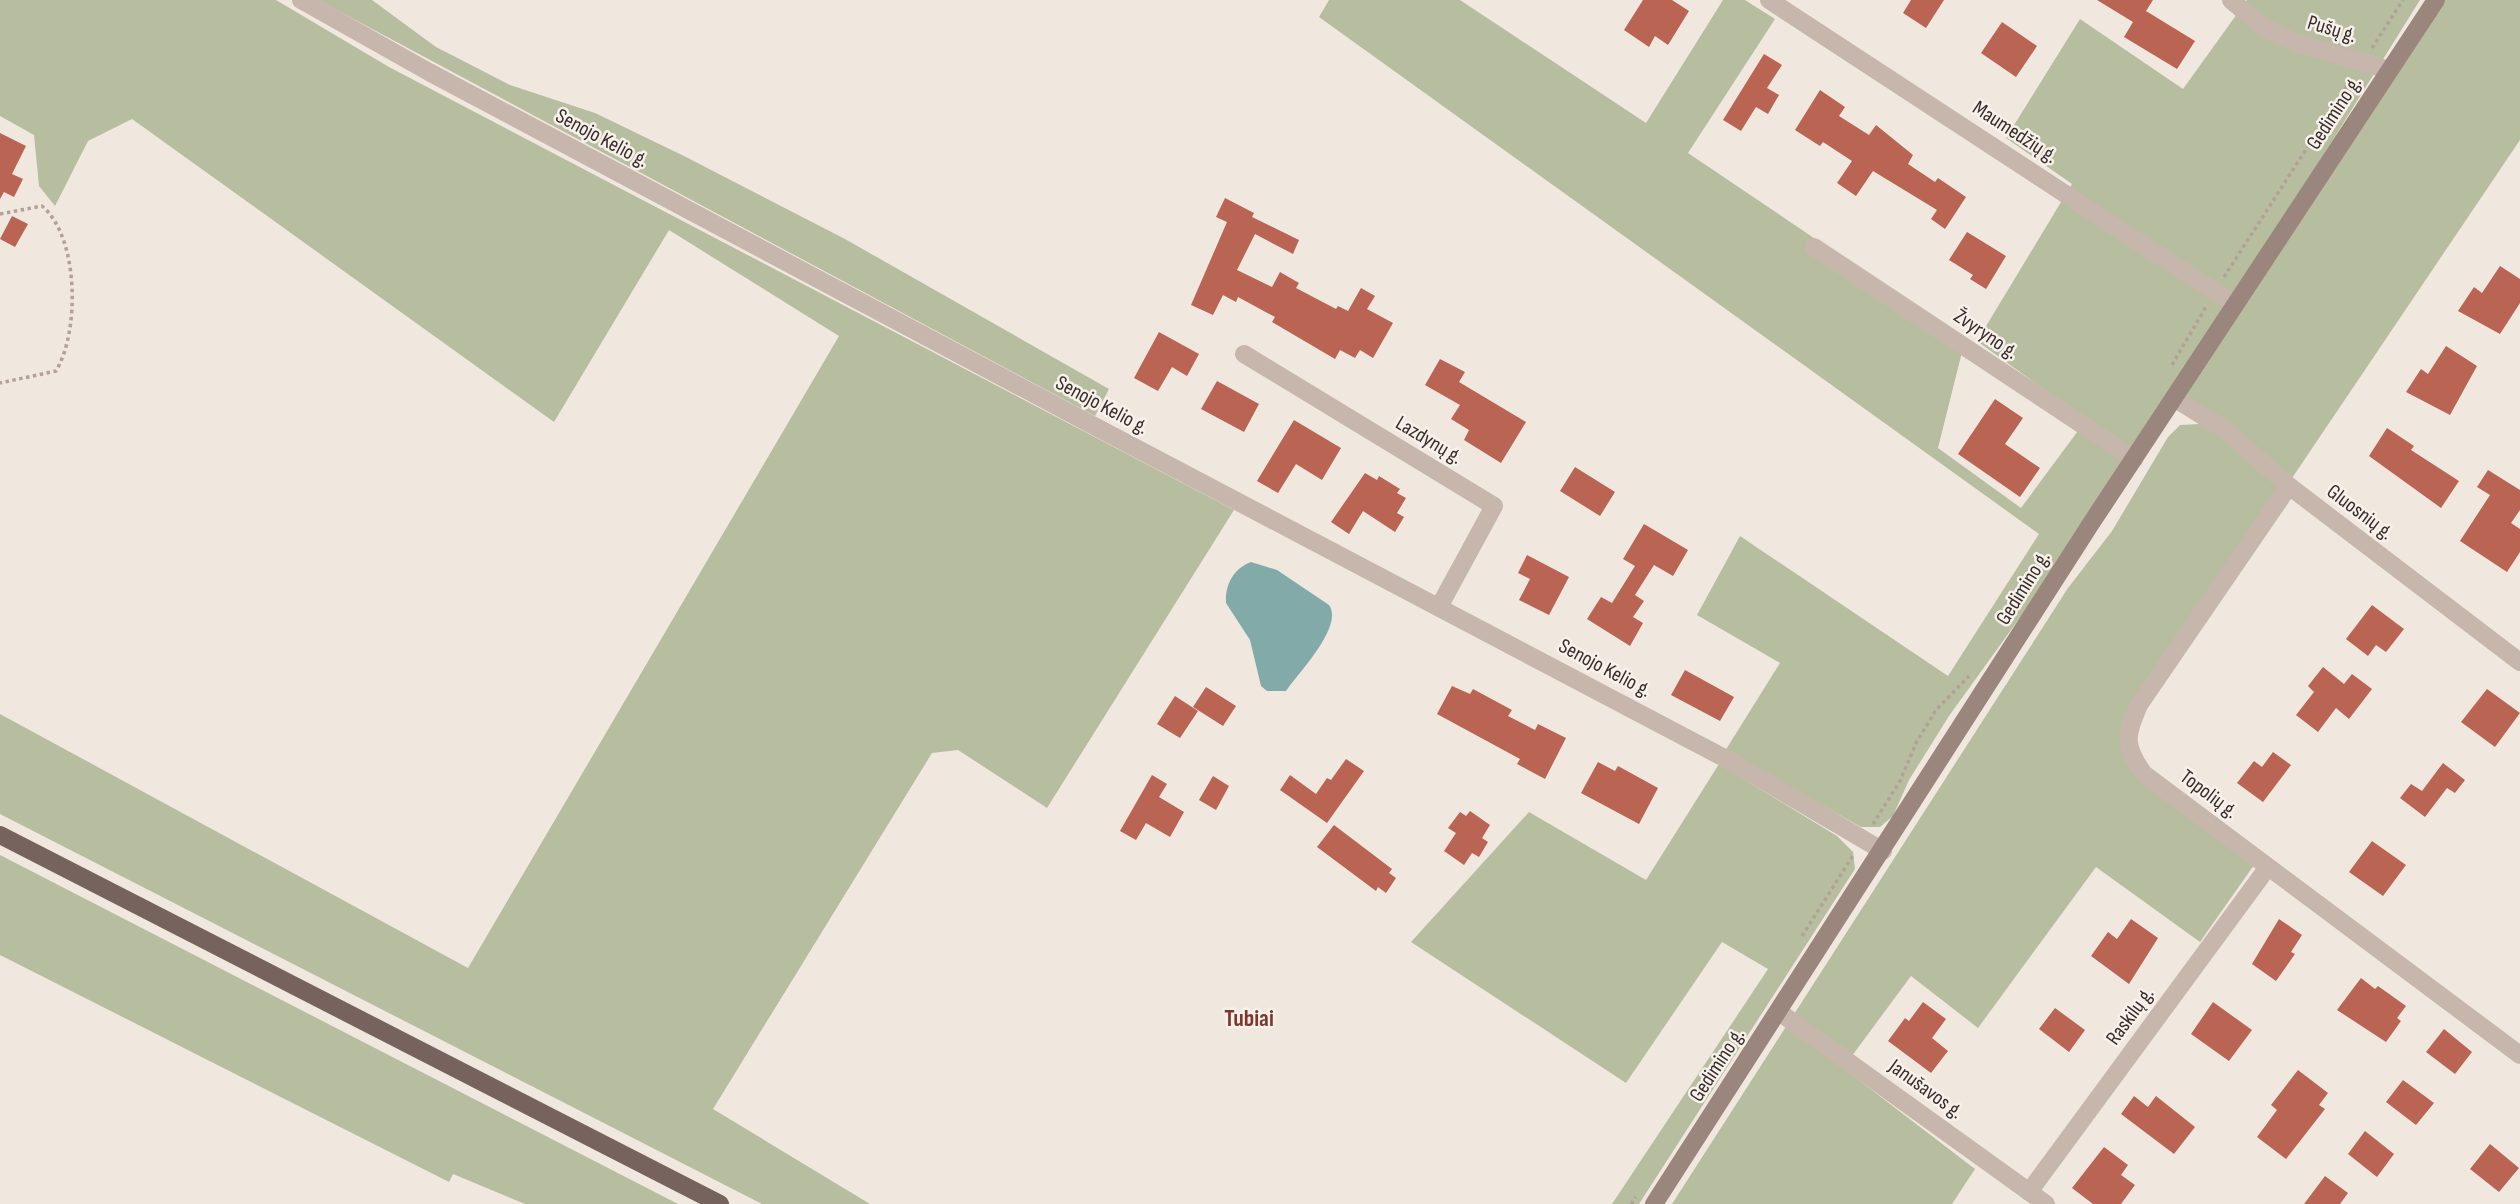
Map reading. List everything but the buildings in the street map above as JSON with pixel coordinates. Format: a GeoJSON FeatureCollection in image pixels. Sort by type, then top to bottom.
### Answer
{"type":"FeatureCollection","features":[{"type":"Feature","properties":{"kind":"main road","name":"Gedimino g."},"geometry":{"type":"LineString","coordinates":[[1654,1204],[2134,459],[2436,0]]}},
{"type":"Feature","properties":{"kind":"main road"},"geometry":{"type":"LineString","coordinates":[[0,835],[720,1204]]}},
{"type":"Feature","properties":{"kind":"street","name":"Senojo Kelio g."},"geometry":{"type":"LineString","coordinates":[[301,0],[429,72],[1730,761],[1883,850]]}},
{"type":"Feature","properties":{"kind":"street","name":"Maumedžių g."},"geometry":{"type":"LineString","coordinates":[[1769,0],[2235,305]]}},
{"type":"Feature","properties":{"kind":"street","name":"Pušų g."},"geometry":{"type":"LineString","coordinates":[[2231,0],[2263,27],[2296,43],[2389,70]]}},
{"type":"Feature","properties":{"kind":"street","name":"Žvyryno g."},"geometry":{"type":"LineString","coordinates":[[1814,247],[2134,459]]}},
{"type":"Feature","properties":{"kind":"street","name":"Lazdynų g."},"geometry":{"type":"LineString","coordinates":[[1244,354],[1493,506],[1439,607]]}},
{"type":"Feature","properties":{"kind":"street","name":"Gluosnių g."},"geometry":{"type":"LineString","coordinates":[[2174,398],[2224,429],[2289,486],[2520,662]]}},
{"type":"Feature","properties":{"kind":"street","name":"Topolių g."},"geometry":{"type":"LineString","coordinates":[[2289,486],[2139,705],[2127,734],[2131,756],[2144,774],[2520,1055]]}},
{"type":"Feature","properties":{"kind":"street","name":"Raskilų g."},"geometry":{"type":"LineString","coordinates":[[2029,1192],[2268,867]]}},
{"type":"Feature","properties":{"kind":"street","name":"Janušavos g."},"geometry":{"type":"LineString","coordinates":[[1779,1012],[2046,1204]]}},
{"type":"Feature","properties":{"kind":"path"},"geometry":{"type":"LineString","coordinates":[[2167,371],[2403,0]]}},
{"type":"Feature","properties":{"kind":"path"},"geometry":{"type":"LineString","coordinates":[[0,214],[42,206],[51,214],[66,250],[72,276],[69,338],[56,371],[0,383]]}},
{"type":"Feature","properties":{"kind":"path"},"geometry":{"type":"LineString","coordinates":[[1798,942],[1900,781],[1917,741],[1936,710],[1974,670]]}},
{"type":"Feature","properties":{"kind":"path"},"geometry":{"type":"LineString","coordinates":[[1631,1204],[1639,1193]]}},
{"type":"Feature","properties":{"kind":"green space"},"geometry":{"type":"Polygon","coordinates":[[[0,0],[276,0],[389,67],[1234,510],[1047,808],[958,750],[932,753],[713,1109],[870,1204],[762,1204],[0,814],[0,714],[468,968],[839,336],[669,230],[554,422],[132,119],[88,141],[55,206],[39,186],[34,135],[0,116],[0,0]]]}},
{"type":"Feature","properties":{"kind":"green space"},"geometry":{"type":"Polygon","coordinates":[[[318,0],[372,0],[436,47],[510,85],[595,113],[684,156],[845,239],[1109,389],[1095,416],[318,0]]]}},
{"type":"Feature","properties":{"kind":"green space"},"geometry":{"type":"Polygon","coordinates":[[[1329,0],[1460,0],[1646,123],[1723,0],[1745,0],[1775,19],[1688,153],[1965,340],[1938,448],[2021,508],[2086,420],[1977,341],[2072,184],[2006,138],[2080,19],[2183,89],[2247,0],[2420,0],[2134,459],[1949,716],[1909,780],[1893,816],[1880,827],[1861,827],[1725,751],[1780,663],[1697,615],[1740,536],[1948,676],[2039,534],[1319,17],[1329,0]]]}},
{"type":"Feature","properties":{"kind":"green space"},"geometry":{"type":"Polygon","coordinates":[[[2436,0],[2520,0],[2520,140],[2139,705],[2131,756],[2254,865],[2200,942],[2096,867],[1978,1028],[1911,976],[1843,1068],[1975,1169],[1952,1204],[1672,1204],[2068,588],[2112,531],[2168,437],[2180,425],[2200,424],[2174,398],[2436,0]]]}},
{"type":"Feature","properties":{"kind":"green space"},"geometry":{"type":"Polygon","coordinates":[[[1719,764],[1837,836],[1853,852],[1855,869],[1639,1204],[1612,1204],[1768,969],[1722,942],[1626,1083],[1411,942],[1529,812],[1646,880],[1719,764]]]}},
{"type":"Feature","properties":{"kind":"green space"},"geometry":{"type":"Polygon","coordinates":[[[0,855],[678,1204],[525,1204],[453,1174],[449,1182],[0,955],[0,855]]]}},
{"type":"Feature","properties":{"kind":"water"},"geometry":{"type":"Polygon","coordinates":[[[1251,562],[1277,570],[1329,605],[1332,614],[1330,625],[1318,649],[1286,691],[1267,691],[1261,686],[1250,640],[1226,603],[1231,578],[1251,562]]]}},
{"type":"Feature","properties":{"kind":"district","name":"Tubiai"},"geometry":{"type":"Point","coordinates":[1249,1018]}}]}
